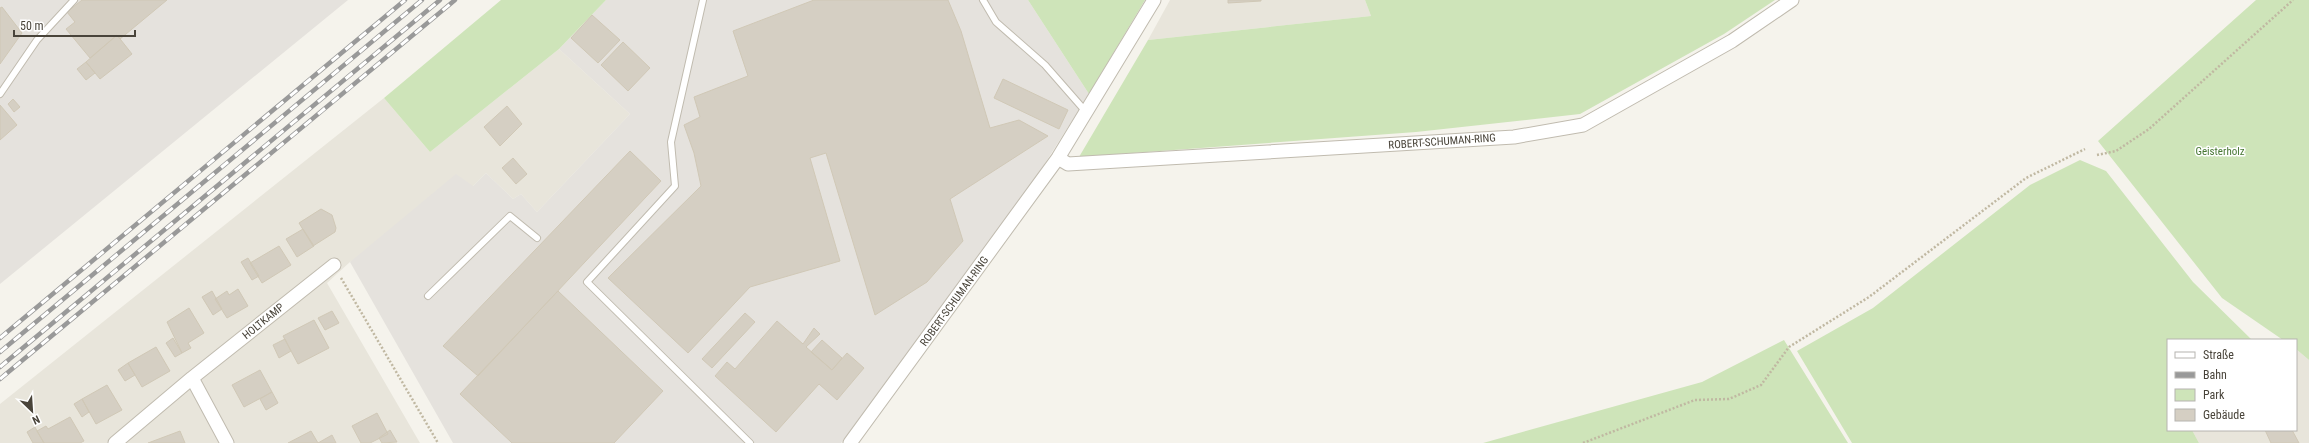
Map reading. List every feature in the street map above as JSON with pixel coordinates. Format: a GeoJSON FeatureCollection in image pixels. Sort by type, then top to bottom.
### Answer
{"type":"FeatureCollection","features":[{"type":"Feature","properties":{"kind":"street","name":"ROBERT-SCHUMAN-RING"},"geometry":{"type":"LineString","coordinates":[[850,443],[1058,158],[1087,114],[1154,0]]}},
{"type":"Feature","properties":{"kind":"street","name":"ROBERT-SCHUMAN-RING"},"geometry":{"type":"LineString","coordinates":[[1058,158],[1068,164],[1514,137],[1583,125],[1732,42],[1792,0]]}},
{"type":"Feature","properties":{"kind":"street","name":"HOLTKAMP"},"geometry":{"type":"LineString","coordinates":[[115,443],[192,378],[334,265]]}},
{"type":"Feature","properties":{"kind":"street"},"geometry":{"type":"LineString","coordinates":[[192,378],[227,443]]}},
{"type":"Feature","properties":{"kind":"lane"},"geometry":{"type":"LineString","coordinates":[[0,94],[37,40],[74,0]]}},
{"type":"Feature","properties":{"kind":"lane"},"geometry":{"type":"LineString","coordinates":[[702,0],[671,142],[675,186],[587,282],[750,443]]}},
{"type":"Feature","properties":{"kind":"lane"},"geometry":{"type":"LineString","coordinates":[[983,0],[996,22],[1045,65],[1087,114]]}},
{"type":"Feature","properties":{"kind":"lane"},"geometry":{"type":"LineString","coordinates":[[428,296],[510,216],[537,238]]}},
{"type":"Feature","properties":{"kind":"path"},"geometry":{"type":"LineString","coordinates":[[2097,155],[2116,151],[2149,129],[2293,0]]}},
{"type":"Feature","properties":{"kind":"path"},"geometry":{"type":"LineString","coordinates":[[1583,443],[1695,400],[1729,399],[1761,385],[1790,347],[1869,297],[2026,178],[2085,149]]}},
{"type":"Feature","properties":{"kind":"path"},"geometry":{"type":"LineString","coordinates":[[334,265],[438,443]]}},
{"type":"Feature","properties":{"kind":"shaded area"},"geometry":{"type":"Polygon","coordinates":[[[0,0],[348,0],[0,284],[0,0]]]}},
{"type":"Feature","properties":{"kind":"shaded area"},"geometry":{"type":"Polygon","coordinates":[[[606,0],[1028,0],[1089,94],[1026,193],[841,443],[453,443],[350,262],[456,174],[473,186],[486,173],[513,199],[521,194],[537,212],[630,114],[559,49],[606,0]]]}},
{"type":"Feature","properties":{"kind":"shaded area"},"geometry":{"type":"Polygon","coordinates":[[[1170,0],[1365,0],[1371,16],[1148,40],[1170,0]]]}},
{"type":"Feature","properties":{"kind":"shaded area"},"geometry":{"type":"Polygon","coordinates":[[[559,49],[630,114],[537,212],[521,194],[513,199],[486,173],[473,186],[350,262],[327,283],[420,443],[0,443],[0,404],[384,98],[430,152],[559,49]]]}},
{"type":"Feature","properties":{"kind":"shaded area"},"geometry":{"type":"Polygon","coordinates":[[[2297,350],[2309,360],[2309,443],[2199,443],[2193,431],[2297,431],[2297,350]]]}},
{"type":"Feature","properties":{"kind":"green space"},"geometry":{"type":"Polygon","coordinates":[[[501,0],[606,0],[559,49],[430,152],[384,98],[501,0]]]}},
{"type":"Feature","properties":{"kind":"green space"},"geometry":{"type":"Polygon","coordinates":[[[1028,0],[1145,0],[1089,94],[1028,0]]]}},
{"type":"Feature","properties":{"kind":"green space"},"geometry":{"type":"Polygon","coordinates":[[[1365,0],[1775,0],[1724,34],[1580,114],[1416,132],[1079,157],[1148,40],[1371,16],[1365,0]]]}},
{"type":"Feature","properties":{"kind":"green space","name":"Geisterholz"},"geometry":{"type":"Polygon","coordinates":[[[2256,0],[2309,0],[2309,360],[2297,350],[2297,339],[2282,339],[2222,298],[2098,141],[2256,0]]]}},
{"type":"Feature","properties":{"kind":"green space"},"geometry":{"type":"Polygon","coordinates":[[[2080,160],[2106,171],[2193,282],[2251,339],[2167,339],[2167,431],[2193,431],[2199,443],[1852,443],[1797,351],[1873,308],[2030,185],[2080,160]]]}},
{"type":"Feature","properties":{"kind":"green space"},"geometry":{"type":"Polygon","coordinates":[[[1784,340],[1848,443],[1483,443],[1702,382],[1784,340]]]}},
{"type":"Feature","properties":{"kind":"building"},"geometry":{"type":"Polygon","coordinates":[[[82,0],[167,0],[120,39],[117,35],[90,58],[66,29],[75,22],[67,12],[82,0]]]}},
{"type":"Feature","properties":{"kind":"building"},"geometry":{"type":"Polygon","coordinates":[[[814,0],[948,0],[961,31],[990,128],[1019,120],[1048,136],[950,199],[963,241],[927,282],[875,315],[826,153],[810,158],[840,261],[750,287],[688,353],[608,278],[701,186],[694,153],[684,125],[700,117],[694,97],[748,76],[733,31],[814,0]]]}},
{"type":"Feature","properties":{"kind":"building"},"geometry":{"type":"Polygon","coordinates":[[[1228,0],[1261,0],[1261,1],[1228,3],[1228,0]]]}},
{"type":"Feature","properties":{"kind":"building"},"geometry":{"type":"Polygon","coordinates":[[[2,7],[22,33],[0,64],[0,8],[2,7]]]}},
{"type":"Feature","properties":{"kind":"building"},"geometry":{"type":"Polygon","coordinates":[[[592,15],[620,40],[598,63],[571,38],[592,15]]]}},
{"type":"Feature","properties":{"kind":"building"},"geometry":{"type":"Polygon","coordinates":[[[117,35],[132,54],[100,79],[86,62],[117,35]]]}},
{"type":"Feature","properties":{"kind":"building"},"geometry":{"type":"Polygon","coordinates":[[[623,42],[650,68],[628,91],[601,65],[623,42]]]}},
{"type":"Feature","properties":{"kind":"building"},"geometry":{"type":"Polygon","coordinates":[[[86,62],[95,73],[86,80],[77,69],[86,62]]]}},
{"type":"Feature","properties":{"kind":"building"},"geometry":{"type":"Polygon","coordinates":[[[1003,79],[1068,110],[1059,129],[994,98],[1003,79]]]}},
{"type":"Feature","properties":{"kind":"building"},"geometry":{"type":"Polygon","coordinates":[[[13,99],[20,107],[14,112],[8,104],[13,99]]]}},
{"type":"Feature","properties":{"kind":"building"},"geometry":{"type":"Polygon","coordinates":[[[0,105],[17,125],[0,140],[0,105]]]}},
{"type":"Feature","properties":{"kind":"building"},"geometry":{"type":"Polygon","coordinates":[[[507,106],[522,124],[500,146],[484,127],[507,106]]]}},
{"type":"Feature","properties":{"kind":"building"},"geometry":{"type":"Polygon","coordinates":[[[630,151],[661,181],[478,376],[443,346],[630,151]]]}},
{"type":"Feature","properties":{"kind":"building"},"geometry":{"type":"Polygon","coordinates":[[[513,158],[527,174],[516,184],[502,168],[513,158]]]}},
{"type":"Feature","properties":{"kind":"building"},"geometry":{"type":"Polygon","coordinates":[[[321,209],[332,215],[336,228],[335,232],[313,246],[299,223],[321,209]]]}},
{"type":"Feature","properties":{"kind":"building"},"geometry":{"type":"Polygon","coordinates":[[[303,229],[314,246],[297,257],[286,239],[303,229]]]}},
{"type":"Feature","properties":{"kind":"building"},"geometry":{"type":"Polygon","coordinates":[[[279,246],[291,265],[262,283],[250,263],[279,246]]]}},
{"type":"Feature","properties":{"kind":"building"},"geometry":{"type":"Polygon","coordinates":[[[248,258],[259,276],[252,280],[241,262],[248,258]]]}},
{"type":"Feature","properties":{"kind":"building"},"geometry":{"type":"Polygon","coordinates":[[[238,289],[248,306],[227,318],[215,299],[227,291],[229,295],[238,289]]]}},
{"type":"Feature","properties":{"kind":"building"},"geometry":{"type":"Polygon","coordinates":[[[212,291],[222,309],[213,315],[202,297],[212,291]]]}},
{"type":"Feature","properties":{"kind":"building"},"geometry":{"type":"Polygon","coordinates":[[[558,291],[663,391],[614,443],[512,443],[460,394],[558,291]]]}},
{"type":"Feature","properties":{"kind":"building"},"geometry":{"type":"Polygon","coordinates":[[[189,308],[204,333],[188,343],[191,348],[182,353],[167,322],[189,308]]]}},
{"type":"Feature","properties":{"kind":"building"},"geometry":{"type":"Polygon","coordinates":[[[332,311],[339,323],[325,330],[318,318],[332,311]]]}},
{"type":"Feature","properties":{"kind":"building"},"geometry":{"type":"Polygon","coordinates":[[[745,313],[755,322],[712,368],[702,359],[745,313]]]}},
{"type":"Feature","properties":{"kind":"building"},"geometry":{"type":"Polygon","coordinates":[[[314,320],[329,348],[298,364],[283,336],[314,320]]]}},
{"type":"Feature","properties":{"kind":"building"},"geometry":{"type":"Polygon","coordinates":[[[777,321],[803,344],[814,328],[820,334],[806,347],[832,370],[847,353],[864,368],[837,400],[819,384],[776,432],[715,376],[727,362],[735,369],[777,321]]]}},
{"type":"Feature","properties":{"kind":"building"},"geometry":{"type":"Polygon","coordinates":[[[173,338],[182,353],[175,357],[166,343],[173,338]]]}},
{"type":"Feature","properties":{"kind":"building"},"geometry":{"type":"Polygon","coordinates":[[[285,339],[291,351],[279,358],[273,345],[285,339]]]}},
{"type":"Feature","properties":{"kind":"building"},"geometry":{"type":"Polygon","coordinates":[[[822,340],[842,358],[832,370],[811,352],[822,340]]]}},
{"type":"Feature","properties":{"kind":"building"},"geometry":{"type":"Polygon","coordinates":[[[156,347],[170,371],[142,387],[128,363],[156,347]]]}},
{"type":"Feature","properties":{"kind":"building"},"geometry":{"type":"Polygon","coordinates":[[[128,363],[135,375],[125,381],[118,370],[128,363]]]}},
{"type":"Feature","properties":{"kind":"building"},"geometry":{"type":"Polygon","coordinates":[[[260,370],[272,392],[244,407],[232,385],[260,370]]]}},
{"type":"Feature","properties":{"kind":"building"},"geometry":{"type":"Polygon","coordinates":[[[107,385],[122,410],[96,424],[82,399],[107,385]]]}},
{"type":"Feature","properties":{"kind":"building"},"geometry":{"type":"Polygon","coordinates":[[[272,392],[278,403],[266,410],[260,399],[272,392]]]}},
{"type":"Feature","properties":{"kind":"building"},"geometry":{"type":"Polygon","coordinates":[[[82,399],[89,412],[82,417],[74,404],[82,399]]]}},
{"type":"Feature","properties":{"kind":"building"},"geometry":{"type":"Polygon","coordinates":[[[377,413],[388,434],[370,443],[361,443],[352,426],[377,413]]]}},
{"type":"Feature","properties":{"kind":"building"},"geometry":{"type":"Polygon","coordinates":[[[70,417],[84,441],[80,443],[44,443],[37,431],[46,426],[48,429],[70,417]]]}},
{"type":"Feature","properties":{"kind":"building"},"geometry":{"type":"Polygon","coordinates":[[[35,427],[44,443],[33,443],[27,432],[35,427]]]}},
{"type":"Feature","properties":{"kind":"building"},"geometry":{"type":"Polygon","coordinates":[[[390,430],[397,442],[382,443],[379,438],[390,430]]]}},
{"type":"Feature","properties":{"kind":"building"},"geometry":{"type":"Polygon","coordinates":[[[180,431],[185,443],[148,443],[180,431]]]}},
{"type":"Feature","properties":{"kind":"building"},"geometry":{"type":"Polygon","coordinates":[[[311,431],[318,443],[288,443],[311,431]]]}},
{"type":"Feature","properties":{"kind":"building"},"geometry":{"type":"Polygon","coordinates":[[[2265,431],[2293,431],[2299,443],[2271,443],[2265,431]]]}},
{"type":"Feature","properties":{"kind":"building"},"geometry":{"type":"Polygon","coordinates":[[[332,435],[336,443],[318,443],[332,435]]]}},
{"type":"Feature","properties":{"kind":"railway"},"geometry":{"type":"LineString","coordinates":[[0,338],[405,0]]}},
{"type":"Feature","properties":{"kind":"railway"},"geometry":{"type":"LineString","coordinates":[[0,352],[422,0]]}},
{"type":"Feature","properties":{"kind":"railway"},"geometry":{"type":"LineString","coordinates":[[0,367],[440,0]]}},
{"type":"Feature","properties":{"kind":"railway"},"geometry":{"type":"LineString","coordinates":[[0,379],[455,0]]}}]}
